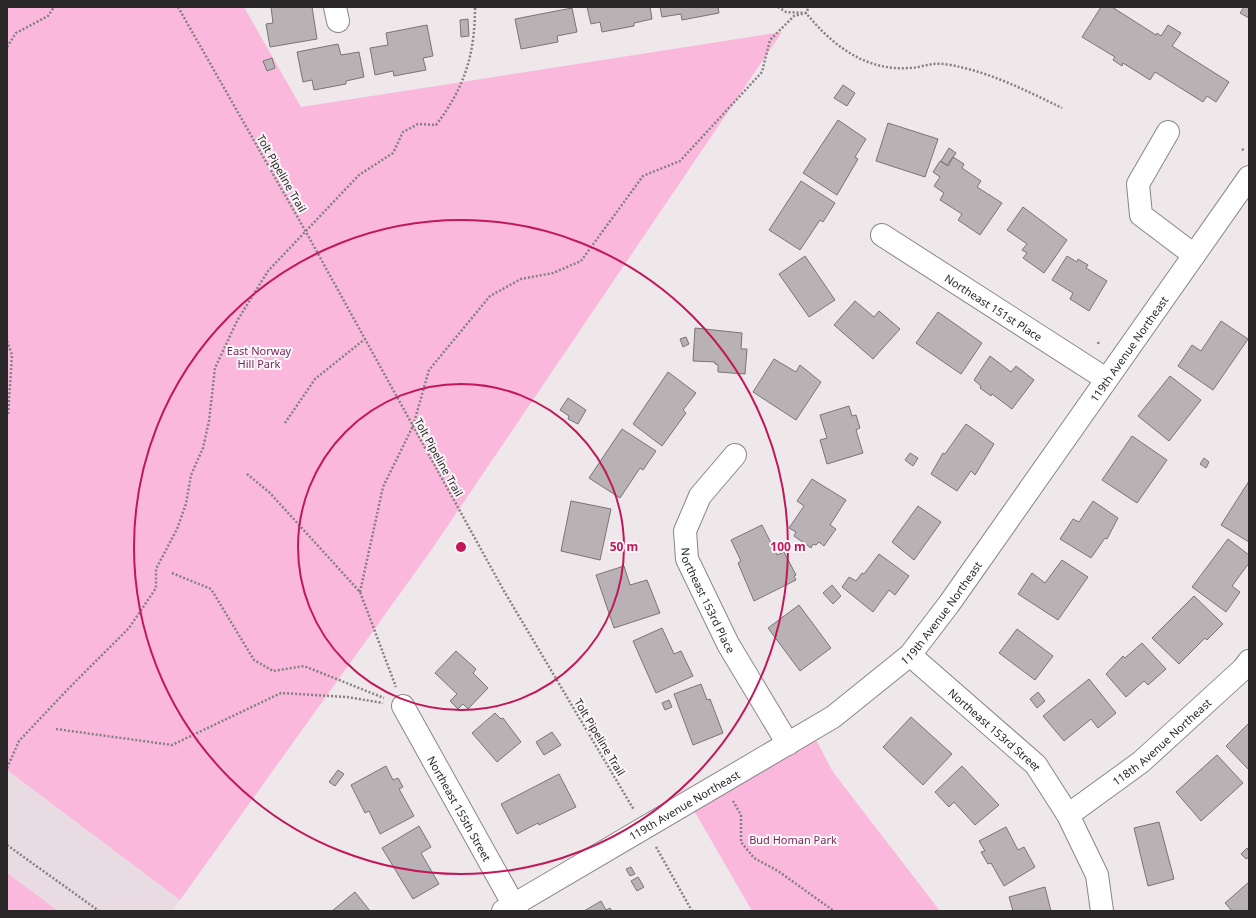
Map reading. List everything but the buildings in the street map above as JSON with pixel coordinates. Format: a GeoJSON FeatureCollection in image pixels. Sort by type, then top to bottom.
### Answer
{"type":"FeatureCollection","features":[{"type":"Feature","properties":{"kind":"street"},"geometry":{"type":"LineString","coordinates":[[1168,132],[1138,184],[1141,215],[1194,255]]}},
{"type":"Feature","properties":{"kind":"street","name":"119th Avenue Northeast"},"geometry":{"type":"LineString","coordinates":[[511,909],[833,717],[910,655],[949,604],[1194,255],[1246,187]]}},
{"type":"Feature","properties":{"kind":"street","name":"Northeast 151st Place"},"geometry":{"type":"LineString","coordinates":[[882,235],[1106,379]]}},
{"type":"Feature","properties":{"kind":"street","name":"Northeast 153rd Place"},"geometry":{"type":"LineString","coordinates":[[735,456],[700,496],[685,531],[687,559],[728,644],[788,744]]}},
{"type":"Feature","properties":{"kind":"street","name":"Northeast 153rd Street"},"geometry":{"type":"LineString","coordinates":[[910,655],[1036,765],[1068,815]]}},
{"type":"Feature","properties":{"kind":"street","name":"118th Avenue Northeast"},"geometry":{"type":"LineString","coordinates":[[1068,815],[1141,762],[1243,669],[1249,661]]}},
{"type":"Feature","properties":{"kind":"street","name":"Northeast 155th Street"},"geometry":{"type":"LineString","coordinates":[[403,706],[511,909]]}},
{"type":"Feature","properties":{"kind":"street"},"geometry":{"type":"LineString","coordinates":[[1068,815],[1097,875],[1102,911]]}},
{"type":"Feature","properties":{"kind":"path"},"geometry":{"type":"LineString","coordinates":[[7,47],[16,33],[48,16],[54,7]]}},
{"type":"Feature","properties":{"kind":"path","name":"Tolt Pipeline Trail"},"geometry":{"type":"LineString","coordinates":[[178,7],[306,232],[504,591],[645,828],[692,911]]}},
{"type":"Feature","properties":{"kind":"path"},"geometry":{"type":"LineString","coordinates":[[7,768],[18,741],[129,628],[156,588],[156,569],[177,529],[186,504],[191,474],[203,448],[209,421],[215,368],[237,321],[268,271],[359,175],[393,153],[403,132],[418,124],[436,125],[447,111],[466,76],[475,34],[475,7]]}},
{"type":"Feature","properties":{"kind":"path"},"geometry":{"type":"LineString","coordinates":[[778,7],[786,12],[806,13],[833,40],[867,63],[889,69],[910,68],[934,64],[960,67],[1014,85],[1062,108]]}},
{"type":"Feature","properties":{"kind":"path"},"geometry":{"type":"LineString","coordinates":[[360,592],[384,487],[413,426],[429,370],[490,296],[521,279],[553,273],[581,261],[644,176],[680,161],[762,72],[770,40],[794,16],[806,13],[809,7]]}},
{"type":"Feature","properties":{"kind":"path"},"geometry":{"type":"LineString","coordinates":[[285,423],[315,379],[365,339]]}},
{"type":"Feature","properties":{"kind":"path"},"geometry":{"type":"LineString","coordinates":[[7,341],[12,355],[8,416]]}},
{"type":"Feature","properties":{"kind":"path"},"geometry":{"type":"LineString","coordinates":[[247,474],[270,493],[360,592],[403,706]]}},
{"type":"Feature","properties":{"kind":"path"},"geometry":{"type":"LineString","coordinates":[[172,573],[211,589],[254,660],[273,671],[304,666],[403,706]]}},
{"type":"Feature","properties":{"kind":"path"},"geometry":{"type":"LineString","coordinates":[[56,729],[172,745],[280,693],[347,697],[403,706]]}},
{"type":"Feature","properties":{"kind":"path"},"geometry":{"type":"LineString","coordinates":[[722,782],[741,815],[741,842],[754,858],[778,871],[834,911]]}},
{"type":"Feature","properties":{"kind":"path"},"geometry":{"type":"LineString","coordinates":[[7,845],[99,911]]}},
{"type":"Feature","properties":{"kind":"shaded area"},"geometry":{"type":"Polygon","coordinates":[[[7,770],[180,900],[173,911],[7,911],[7,770]]]}},
{"type":"Feature","properties":{"kind":"green space","name":"East Norway Hill Park"},"geometry":{"type":"Polygon","coordinates":[[[7,7],[244,7],[301,107],[782,32],[432,549],[180,900],[7,770],[7,7]]]}},
{"type":"Feature","properties":{"kind":"green space","name":"Bud Homan Park"},"geometry":{"type":"Polygon","coordinates":[[[811,730],[833,772],[940,911],[752,911],[689,802],[811,730]]]}},
{"type":"Feature","properties":{"kind":"green space"},"geometry":{"type":"Polygon","coordinates":[[[7,873],[58,911],[7,911],[7,873]]]}}]}
